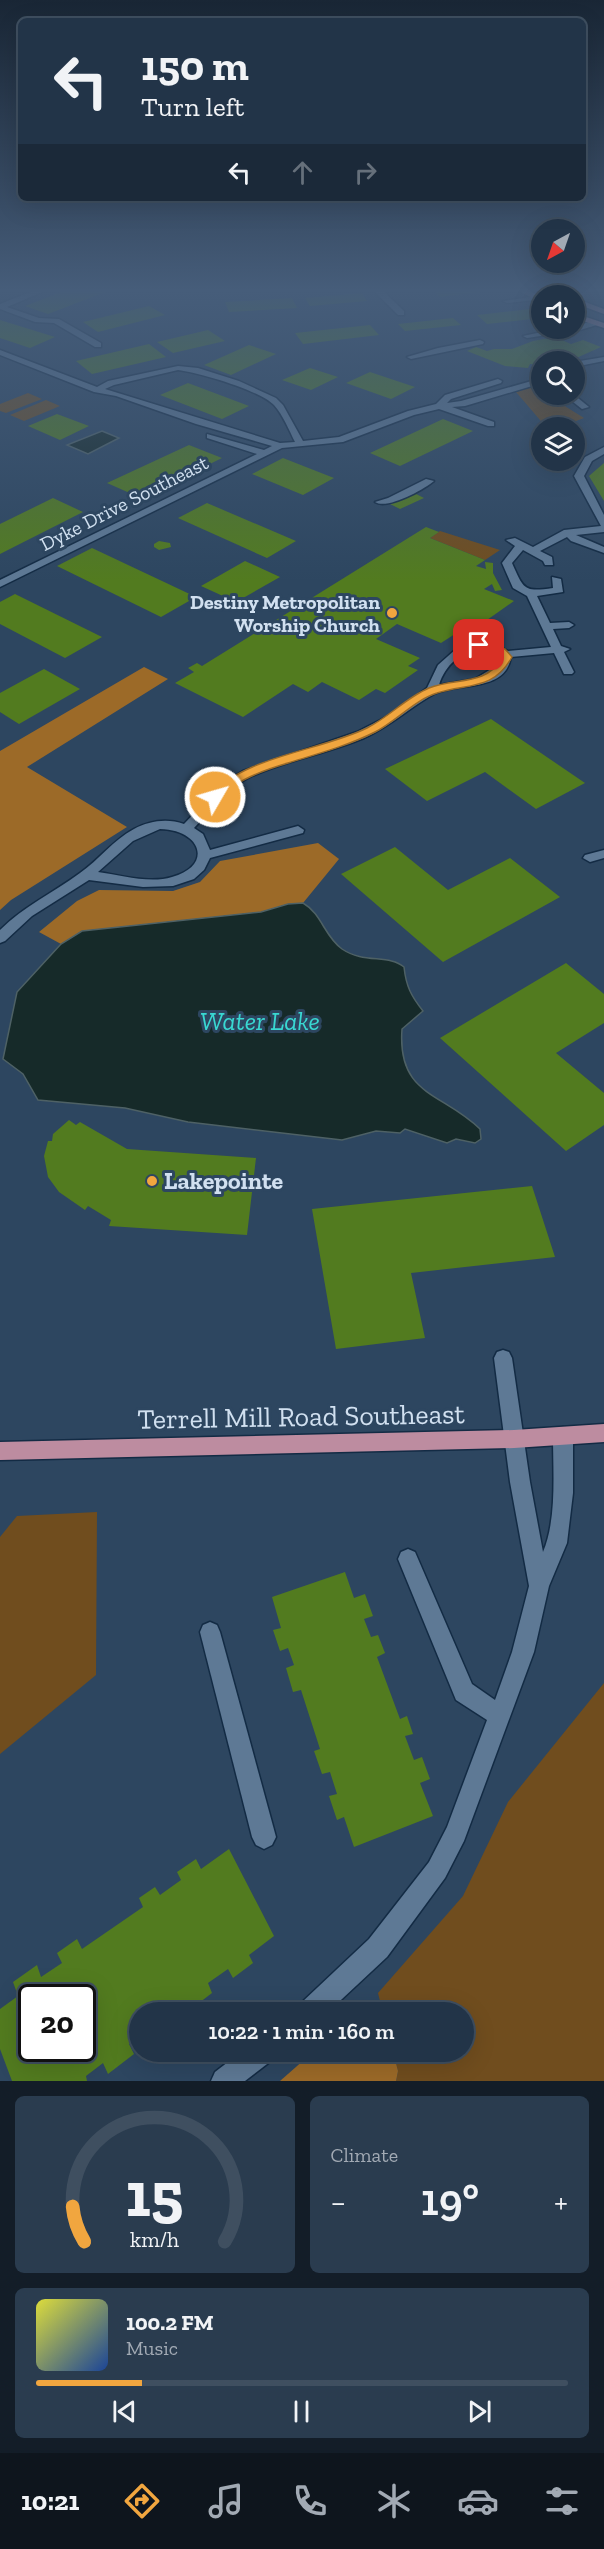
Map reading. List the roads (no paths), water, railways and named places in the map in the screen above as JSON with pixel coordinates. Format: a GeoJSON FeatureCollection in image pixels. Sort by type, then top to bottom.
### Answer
{"type":"FeatureCollection","features":[{"type":"Feature","properties":{"kind":"main road","name":"Terrell Mill Road Southeast"},"geometry":{"type":"LineString","coordinates":[[3,1454],[514,1439],[604,1433]]}},
{"type":"Feature","properties":{"kind":"street"},"geometry":{"type":"LineString","coordinates":[[87,386],[280,446],[340,440],[411,413],[440,406],[462,404],[510,386]]}},
{"type":"Feature","properties":{"kind":"street"},"geometry":{"type":"LineString","coordinates":[[97,390],[105,386]]}},
{"type":"Feature","properties":{"kind":"street"},"geometry":{"type":"LineString","coordinates":[[244,386],[279,405],[300,444]]}},
{"type":"Feature","properties":{"kind":"street"},"geometry":{"type":"LineString","coordinates":[[467,386],[486,396]]}},
{"type":"Feature","properties":{"kind":"street"},"geometry":{"type":"LineString","coordinates":[[440,406],[448,397],[483,386]]}},
{"type":"Feature","properties":{"kind":"street"},"geometry":{"type":"LineString","coordinates":[[97,390],[105,398],[264,453]]}},
{"type":"Feature","properties":{"kind":"street"},"geometry":{"type":"LineString","coordinates":[[440,406],[491,424]]}},
{"type":"Feature","properties":{"kind":"street","name":"Dyke Drive Southeast"},"geometry":{"type":"LineString","coordinates":[[0,585],[280,446]]}},
{"type":"Feature","properties":{"kind":"street"},"geometry":{"type":"LineString","coordinates":[[534,551],[543,543],[567,532],[604,526],[579,476],[588,459],[604,450]]}},
{"type":"Feature","properties":{"kind":"street"},"geometry":{"type":"LineString","coordinates":[[380,502],[390,501],[429,481]]}},
{"type":"Feature","properties":{"kind":"street"},"geometry":{"type":"LineString","coordinates":[[567,532],[575,539],[604,550]]}},
{"type":"Feature","properties":{"kind":"street"},"geometry":{"type":"LineString","coordinates":[[511,540],[548,559],[549,563]]}},
{"type":"Feature","properties":{"kind":"street"},"geometry":{"type":"LineString","coordinates":[[522,544],[507,563],[517,586],[531,594],[546,626],[562,649],[568,672]]}},
{"type":"Feature","properties":{"kind":"street"},"geometry":{"type":"LineString","coordinates":[[531,594],[559,590],[556,579]]}},
{"type":"Feature","properties":{"kind":"street"},"geometry":{"type":"LineString","coordinates":[[546,626],[570,625]]}},
{"type":"Feature","properties":{"kind":"street"},"geometry":{"type":"LineString","coordinates":[[432,690],[438,670],[444,663],[469,646],[488,646],[506,654],[562,649]]}},
{"type":"Feature","properties":{"kind":"street"},"geometry":{"type":"LineString","coordinates":[[186,829],[215,797],[234,781],[262,767],[361,735],[398,715],[432,690],[484,680],[504,665],[506,654]]}},
{"type":"Feature","properties":{"kind":"street"},"geometry":{"type":"LineString","coordinates":[[0,938],[25,915],[87,875],[103,858],[142,830],[160,825],[186,829],[203,842],[206,855],[199,868],[174,882],[160,884],[87,875]]}},
{"type":"Feature","properties":{"kind":"street"},"geometry":{"type":"LineString","coordinates":[[206,855],[298,830]]}},
{"type":"Feature","properties":{"kind":"street"},"geometry":{"type":"LineString","coordinates":[[590,858],[604,854]]}},
{"type":"Feature","properties":{"kind":"street"},"geometry":{"type":"LineString","coordinates":[[503,1358],[520,1482],[539,1586]]}},
{"type":"Feature","properties":{"kind":"street"},"geometry":{"type":"LineString","coordinates":[[321,2002],[378,1948],[437,1870],[456,1833],[523,1652],[539,1586],[557,1543],[563,1493],[563,1436]]}},
{"type":"Feature","properties":{"kind":"street"},"geometry":{"type":"LineString","coordinates":[[408,1559],[464,1692],[500,1716]]}},
{"type":"Feature","properties":{"kind":"street"},"geometry":{"type":"LineString","coordinates":[[210,1632],[264,1837]]}},
{"type":"Feature","properties":{"kind":"street"},"geometry":{"type":"LineString","coordinates":[[224,2081],[249,2062]]}},
{"type":"Feature","properties":{"kind":"water"},"geometry":{"type":"Polygon","coordinates":[[[102,431],[119,438],[88,454],[67,445],[102,431]]]}},
{"type":"Feature","properties":{"kind":"water","name":"Water Lake"},"geometry":{"type":"Polygon","coordinates":[[[303,903],[315,913],[331,938],[342,949],[350,954],[391,961],[404,967],[410,990],[423,1011],[402,1029],[402,1051],[407,1068],[414,1080],[425,1090],[480,1129],[481,1139],[475,1143],[456,1139],[447,1143],[405,1129],[400,1133],[376,1131],[342,1140],[188,1122],[125,1108],[38,1100],[23,1074],[3,1059],[17,992],[61,944],[82,931],[261,912],[288,904],[303,903]]]}},
{"type":"Feature","properties":{"kind":"place","name":"Destiny Metropolitan Worship Church"},"geometry":{"type":"Point","coordinates":[392,613]}},
{"type":"Feature","properties":{"kind":"place","name":"Lakepointe"},"geometry":{"type":"Point","coordinates":[152,1181]}}]}
